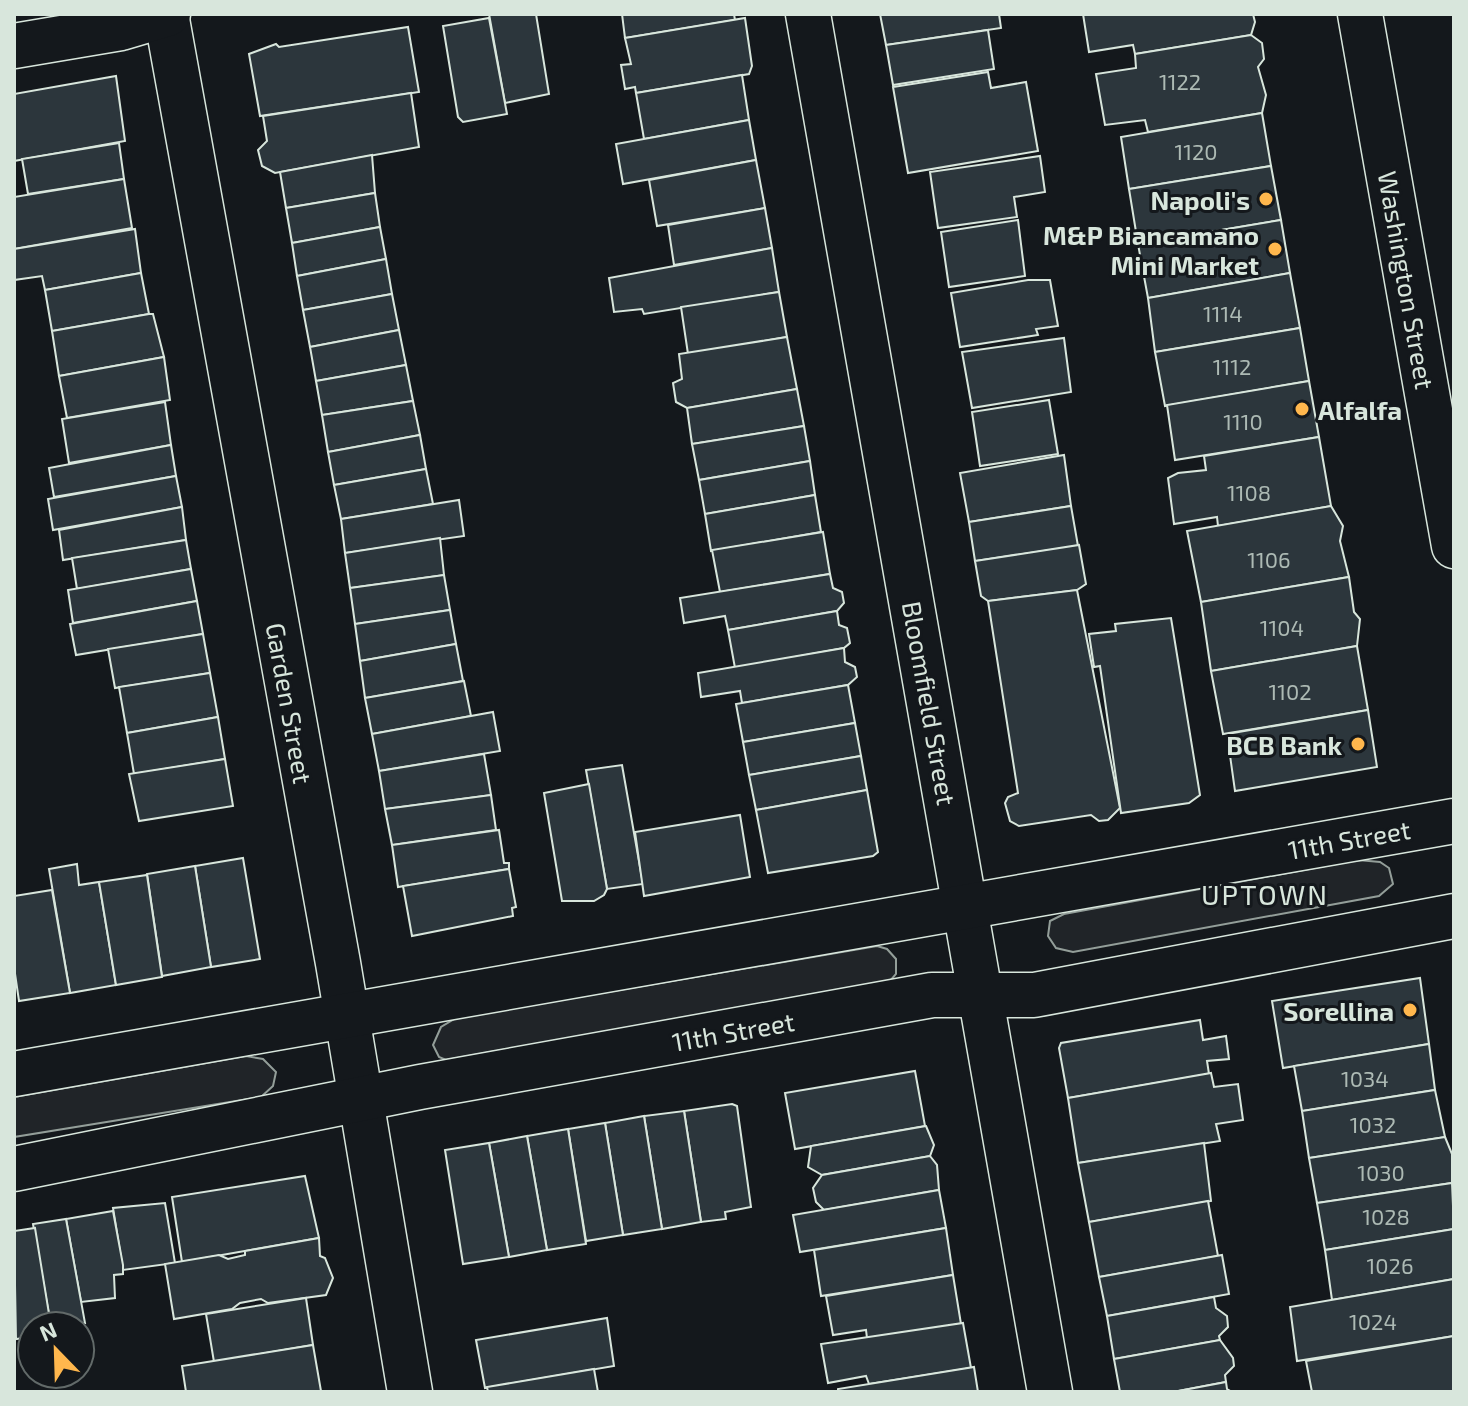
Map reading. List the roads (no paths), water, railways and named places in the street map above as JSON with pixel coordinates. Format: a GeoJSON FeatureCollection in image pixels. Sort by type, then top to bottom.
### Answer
{"type":"FeatureCollection","features":[{"type":"Feature","properties":{"kind":"street"},"geometry":{"type":"LineString","coordinates":[[14,46],[121,28],[167,14]]}},
{"type":"Feature","properties":{"kind":"street","name":"Garden Street"},"geometry":{"type":"LineString","coordinates":[[167,14],[410,1392]]}},
{"type":"Feature","properties":{"kind":"street","name":"Bloomfield Street"},"geometry":{"type":"LineString","coordinates":[[808,14],[1050,1392]]}},
{"type":"Feature","properties":{"kind":"street","name":"Washington Street"},"geometry":{"type":"LineString","coordinates":[[1360,14],[1454,546]]}},
{"type":"Feature","properties":{"kind":"street","name":"11th Street"},"geometry":{"type":"LineString","coordinates":[[14,1074],[967,909],[1454,821]]}},
{"type":"Feature","properties":{"kind":"street","name":"11th Street"},"geometry":{"type":"LineString","coordinates":[[14,1169],[359,1100],[932,995],[1034,995],[1454,916]]}},
{"type":"Feature","properties":{"kind":"place","name":"Napoli's"},"geometry":{"type":"Point","coordinates":[1266,199]}},
{"type":"Feature","properties":{"kind":"place","name":"M&P Biancamano Mini Market"},"geometry":{"type":"Point","coordinates":[1275,249]}},
{"type":"Feature","properties":{"kind":"place","name":"Alfalfa"},"geometry":{"type":"Point","coordinates":[1302,409]}},
{"type":"Feature","properties":{"kind":"place","name":"BCB Bank"},"geometry":{"type":"Point","coordinates":[1358,744]}},
{"type":"Feature","properties":{"kind":"place","name":"Sorellina"},"geometry":{"type":"Point","coordinates":[1410,1010]}},
{"type":"Feature","properties":{"kind":"district","name":"UPTOWN"},"geometry":{"type":"Point","coordinates":[1265,894]}}]}
